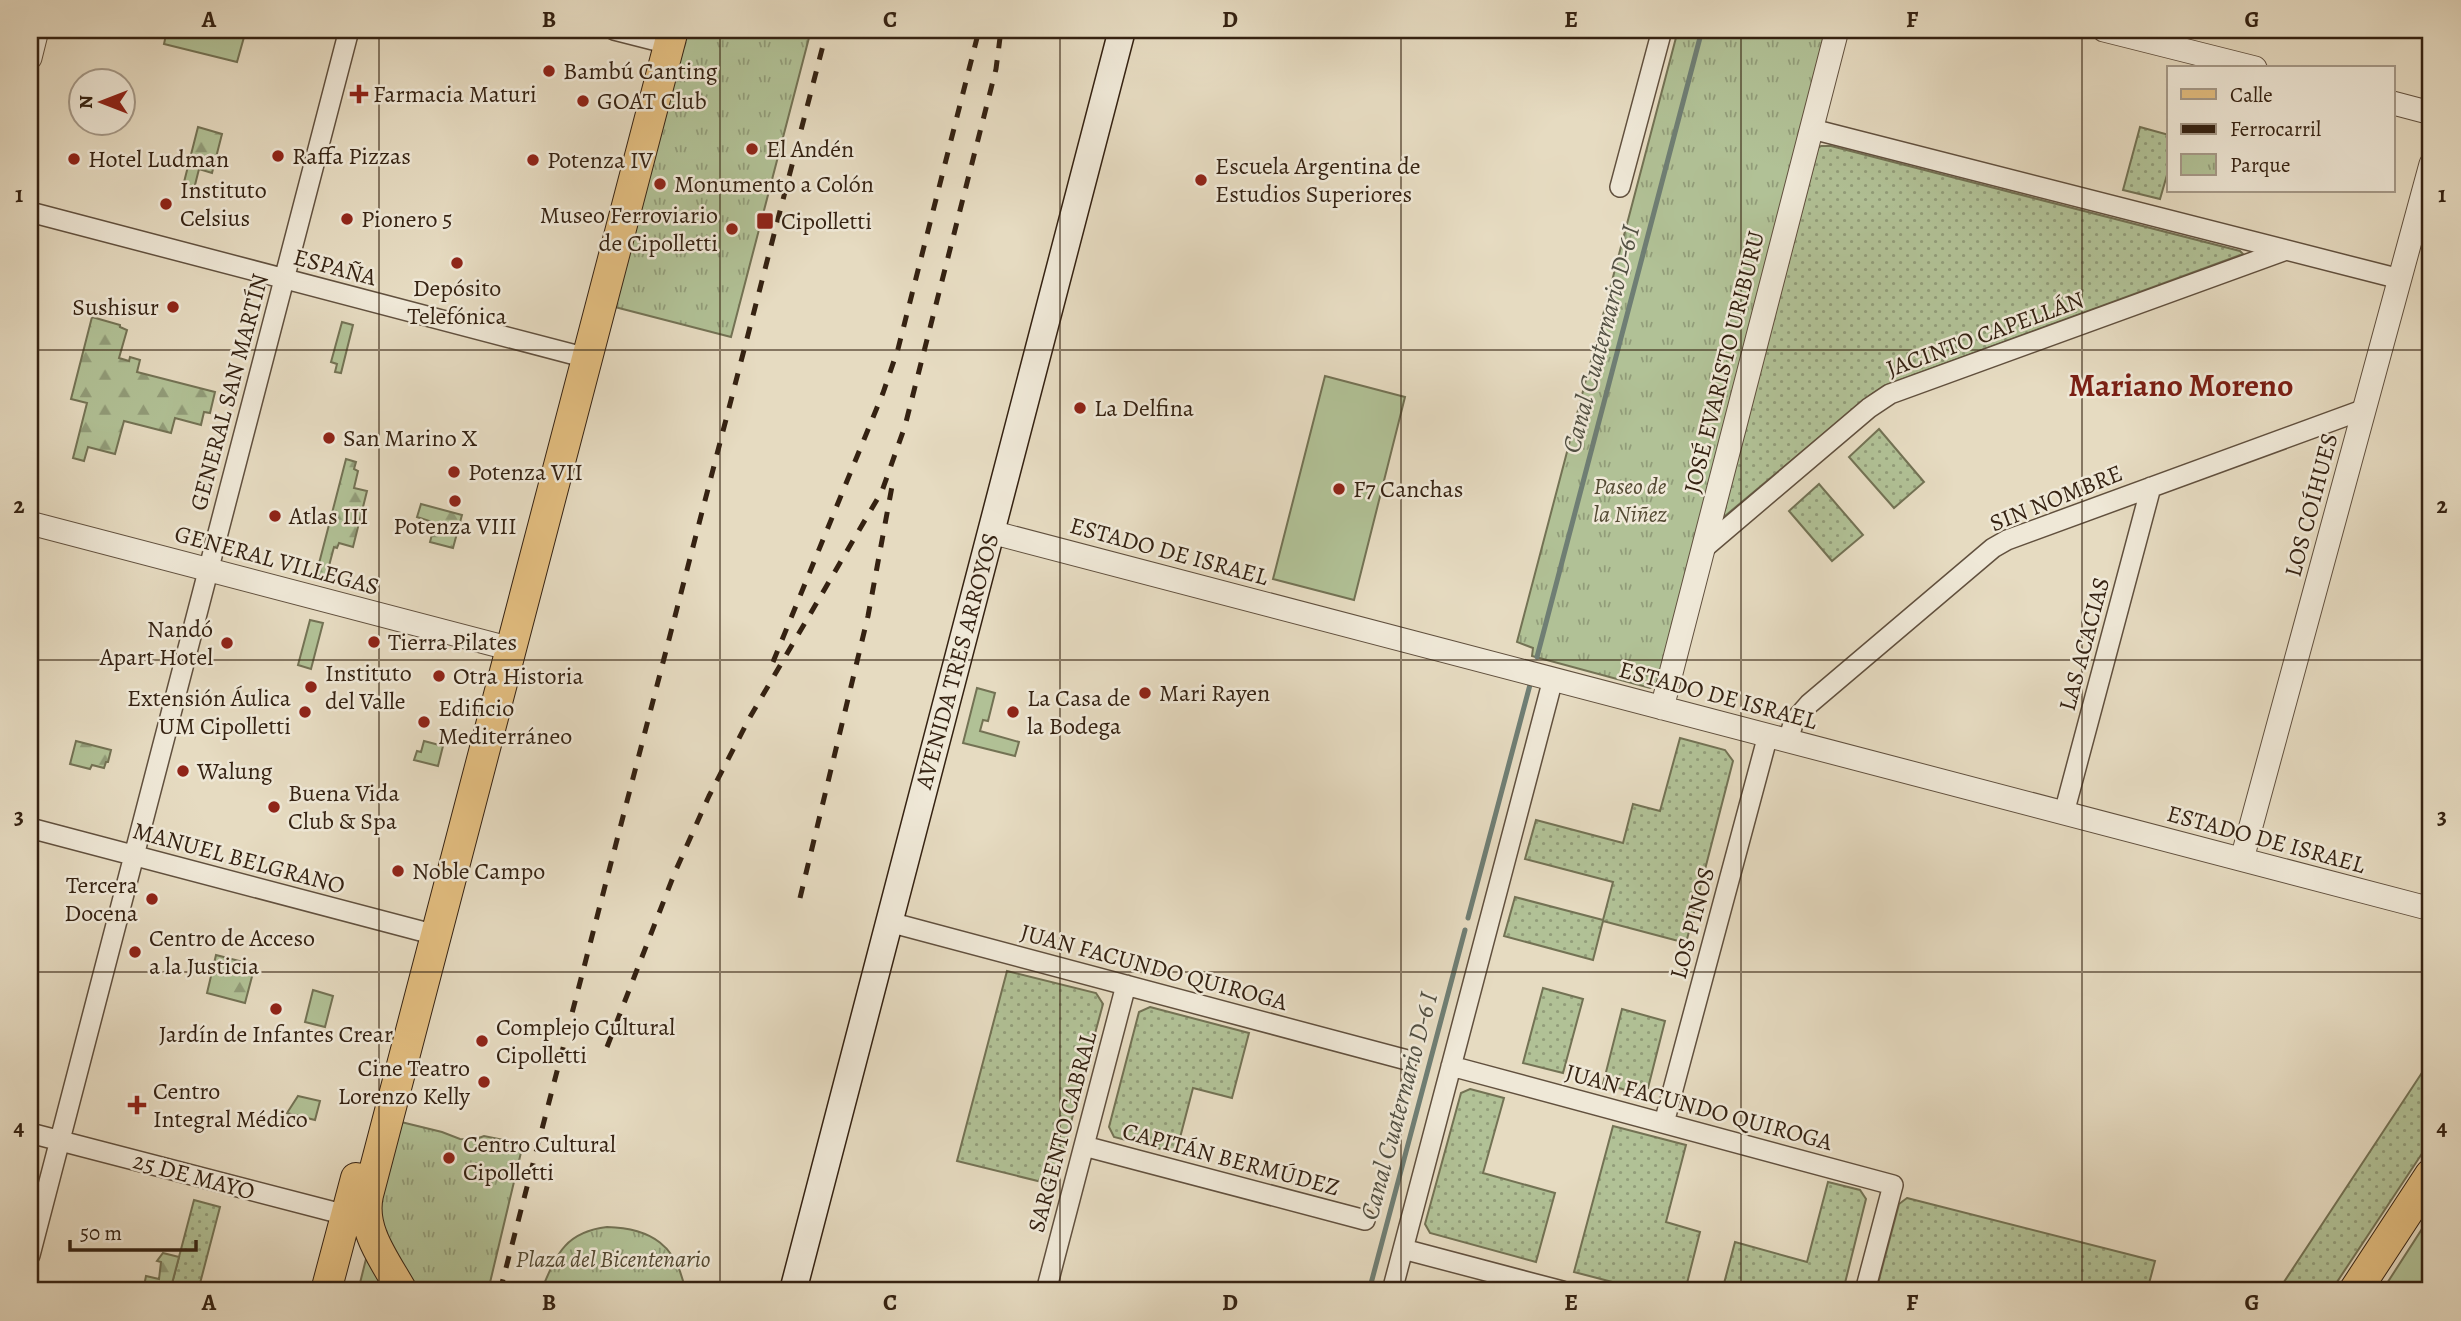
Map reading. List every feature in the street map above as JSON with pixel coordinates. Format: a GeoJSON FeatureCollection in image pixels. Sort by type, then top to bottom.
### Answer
{"type":"FeatureCollection","features":[{"type":"Feature","properties":{"kind":"highway"},"geometry":{"type":"LineString","coordinates":[[2355,1291],[2431,1175]]}},
{"type":"Feature","properties":{"kind":"main road","name":"AVENIDA TRES ARROYOS"},"geometry":{"type":"LineString","coordinates":[[793,1291],[1122,30]]}},
{"type":"Feature","properties":{"kind":"main road"},"geometry":{"type":"LineString","coordinates":[[326,1291],[428,933],[663,36]]}},
{"type":"Feature","properties":{"kind":"main road"},"geometry":{"type":"LineString","coordinates":[[375,1243],[367,1222],[366,1202],[428,933]]}},
{"type":"Feature","properties":{"kind":"main road","name":"25 DE MAYO"},"geometry":{"type":"LineString","coordinates":[[375,1243],[402,1291]]}},
{"type":"Feature","properties":{"kind":"street"},"geometry":{"type":"LineString","coordinates":[[30,58],[37,30]]}},
{"type":"Feature","properties":{"kind":"street","name":"GENERAL SAN MARTÍN"},"geometry":{"type":"LineString","coordinates":[[30,1255],[349,30]]}},
{"type":"Feature","properties":{"kind":"street"},"geometry":{"type":"LineString","coordinates":[[614,30],[663,36]]}},
{"type":"Feature","properties":{"kind":"street"},"geometry":{"type":"LineString","coordinates":[[1620,187],[1662,30]]}},
{"type":"Feature","properties":{"kind":"street","name":"JOSÉ EVARISTO URIBURU"},"geometry":{"type":"LineString","coordinates":[[1662,708],[1837,30]]}},
{"type":"Feature","properties":{"kind":"street"},"geometry":{"type":"LineString","coordinates":[[2104,30],[2247,66]]}},
{"type":"Feature","properties":{"kind":"street"},"geometry":{"type":"LineString","coordinates":[[2394,103],[2431,113]]}},
{"type":"Feature","properties":{"kind":"street"},"geometry":{"type":"LineString","coordinates":[[1812,129],[2400,279]]}},
{"type":"Feature","properties":{"kind":"street","name":"LOS COÍHUES"},"geometry":{"type":"LineString","coordinates":[[2242,859],[2431,164]]}},
{"type":"Feature","properties":{"kind":"street","name":"ESPAÑA"},"geometry":{"type":"LineString","coordinates":[[30,212],[579,356]]}},
{"type":"Feature","properties":{"kind":"street","name":"JACINTO CAPELLÁN"},"geometry":{"type":"LineString","coordinates":[[1703,549],[1869,408],[1890,394],[2286,250]]}},
{"type":"Feature","properties":{"kind":"street","name":"SIN NOMBRE"},"geometry":{"type":"LineString","coordinates":[[1778,738],[1809,704],[1993,548],[2015,536],[2365,410]]}},
{"type":"Feature","properties":{"kind":"street","name":"LAS ACACIAS"},"geometry":{"type":"LineString","coordinates":[[2064,813],[2151,487]]}},
{"type":"Feature","properties":{"kind":"street","name":"GENERAL VILLEGAS"},"geometry":{"type":"LineString","coordinates":[[30,523],[503,647]]}},
{"type":"Feature","properties":{"kind":"street","name":"ESTADO DE ISRAEL"},"geometry":{"type":"LineString","coordinates":[[991,532],[2431,909]]}},
{"type":"Feature","properties":{"kind":"street"},"geometry":{"type":"LineString","coordinates":[[1392,1291],[1553,679]]}},
{"type":"Feature","properties":{"kind":"street","name":"LOS PINOS"},"geometry":{"type":"LineString","coordinates":[[1664,1123],[1778,738]]}},
{"type":"Feature","properties":{"kind":"street","name":"MANUEL BELGRANO"},"geometry":{"type":"LineString","coordinates":[[30,828],[428,933]]}},
{"type":"Feature","properties":{"kind":"street","name":"JUAN FACUNDO QUIROGA"},"geometry":{"type":"LineString","coordinates":[[889,922],[1407,1060]]}},
{"type":"Feature","properties":{"kind":"street","name":"SARGENTO CABRAL"},"geometry":{"type":"LineString","coordinates":[[1046,1291],[1126,985]]}},
{"type":"Feature","properties":{"kind":"street","name":"JUAN FACUNDO QUIROGA"},"geometry":{"type":"LineString","coordinates":[[1451,1066],[1893,1185],[1865,1291]]}},
{"type":"Feature","properties":{"kind":"street","name":"25 DE MAYO"},"geometry":{"type":"LineString","coordinates":[[30,1133],[346,1215],[363,1226],[375,1243]]}},
{"type":"Feature","properties":{"kind":"street","name":"CAPITÁN BERMÚDEZ"},"geometry":{"type":"LineString","coordinates":[[1084,1146],[1365,1220]]}},
{"type":"Feature","properties":{"kind":"street"},"geometry":{"type":"LineString","coordinates":[[1403,1249],[1562,1291]]}},
{"type":"Feature","properties":{"kind":"green space"},"geometry":{"type":"Polygon","coordinates":[[[167,30],[246,30],[237,62],[164,44],[167,30]]]}},
{"type":"Feature","properties":{"kind":"green space"},"geometry":{"type":"Polygon","coordinates":[[[683,30],[811,30],[731,337],[611,306],[683,30]]]}},
{"type":"Feature","properties":{"kind":"green space","name":"Paseo de la Niñez"},"geometry":{"type":"Polygon","coordinates":[[[1678,30],[1828,30],[1657,685],[1650,688],[1532,656],[1533,648],[1517,642],[1678,30]]]}},
{"type":"Feature","properties":{"kind":"green space"},"geometry":{"type":"Polygon","coordinates":[[[198,127],[222,134],[212,173],[199,169],[194,189],[183,186],[198,127]]]}},
{"type":"Feature","properties":{"kind":"green space"},"geometry":{"type":"Polygon","coordinates":[[[2140,127],[2167,134],[2167,175],[2160,199],[2123,190],[2140,127]]]}},
{"type":"Feature","properties":{"kind":"green space"},"geometry":{"type":"Polygon","coordinates":[[[1831,146],[2240,251],[2243,254],[1884,386],[1725,516],[1723,515],[1818,148],[1831,146]]]}},
{"type":"Feature","properties":{"kind":"green space"},"geometry":{"type":"Polygon","coordinates":[[[92,317],[120,325],[127,330],[119,358],[140,360],[137,372],[215,392],[210,413],[204,412],[201,425],[175,418],[171,433],[124,421],[115,454],[88,447],[84,461],[73,458],[87,403],[71,399],[92,317]]]}},
{"type":"Feature","properties":{"kind":"green space"},"geometry":{"type":"Polygon","coordinates":[[[342,322],[353,325],[341,373],[335,372],[337,364],[331,362],[342,322]]]}},
{"type":"Feature","properties":{"kind":"green space","name":"F7 Canchas"},"geometry":{"type":"Polygon","coordinates":[[[1325,376],[1405,397],[1354,600],[1273,579],[1325,376]]]}},
{"type":"Feature","properties":{"kind":"green space"},"geometry":{"type":"Polygon","coordinates":[[[1879,429],[1924,482],[1894,508],[1849,457],[1879,429]]]}},
{"type":"Feature","properties":{"kind":"green space"},"geometry":{"type":"Polygon","coordinates":[[[346,459],[356,462],[354,469],[358,471],[354,488],[367,491],[353,547],[339,543],[337,548],[334,547],[326,577],[316,575],[346,459]]]}},
{"type":"Feature","properties":{"kind":"green space"},"geometry":{"type":"Polygon","coordinates":[[[1819,484],[1863,535],[1832,561],[1789,511],[1819,484]]]}},
{"type":"Feature","properties":{"kind":"green space"},"geometry":{"type":"Polygon","coordinates":[[[421,504],[462,515],[453,548],[430,542],[435,523],[417,517],[421,504]]]}},
{"type":"Feature","properties":{"kind":"green space"},"geometry":{"type":"Polygon","coordinates":[[[310,620],[323,623],[311,669],[298,665],[310,620]]]}},
{"type":"Feature","properties":{"kind":"green space"},"geometry":{"type":"Polygon","coordinates":[[[977,688],[995,693],[988,721],[983,720],[980,731],[1019,742],[1015,756],[963,743],[977,688]]]}},
{"type":"Feature","properties":{"kind":"green space"},"geometry":{"type":"Polygon","coordinates":[[[1680,738],[1725,750],[1733,761],[1686,943],[1603,921],[1593,960],[1504,936],[1515,897],[1603,920],[1613,882],[1525,859],[1536,820],[1623,843],[1633,804],[1660,811],[1680,738]]]}},
{"type":"Feature","properties":{"kind":"green space"},"geometry":{"type":"Polygon","coordinates":[[[76,741],[111,750],[104,768],[92,765],[90,769],[70,764],[76,741]]]}},
{"type":"Feature","properties":{"kind":"green space"},"geometry":{"type":"Polygon","coordinates":[[[424,741],[443,746],[438,766],[414,760],[417,751],[421,752],[424,741]]]}},
{"type":"Feature","properties":{"kind":"green space"},"geometry":{"type":"Polygon","coordinates":[[[216,955],[255,965],[245,1003],[207,993],[216,955]]]}},
{"type":"Feature","properties":{"kind":"green space"},"geometry":{"type":"Polygon","coordinates":[[[1007,971],[1096,993],[1103,1004],[1054,1185],[957,1161],[1007,971]]]}},
{"type":"Feature","properties":{"kind":"green space"},"geometry":{"type":"Polygon","coordinates":[[[1543,988],[1583,999],[1563,1073],[1523,1063],[1543,988]]]}},
{"type":"Feature","properties":{"kind":"green space"},"geometry":{"type":"Polygon","coordinates":[[[313,990],[333,996],[325,1027],[305,1022],[313,990]]]}},
{"type":"Feature","properties":{"kind":"green space"},"geometry":{"type":"Polygon","coordinates":[[[1150,1007],[1249,1033],[1232,1098],[1193,1088],[1176,1153],[1114,1137],[1109,1127],[1139,1012],[1150,1007]]]}},
{"type":"Feature","properties":{"kind":"green space"},"geometry":{"type":"Polygon","coordinates":[[[1622,1009],[1665,1021],[1648,1088],[1637,1093],[1603,1084],[1622,1009]]]}},
{"type":"Feature","properties":{"kind":"green space"},"geometry":{"type":"Polygon","coordinates":[[[2431,1059],[2431,1140],[2331,1291],[2278,1291],[2431,1059]]]}},
{"type":"Feature","properties":{"kind":"green space"},"geometry":{"type":"Polygon","coordinates":[[[1470,1089],[1504,1098],[1483,1173],[1555,1193],[1536,1262],[1430,1233],[1425,1224],[1461,1093],[1470,1089]]]}},
{"type":"Feature","properties":{"kind":"green space"},"geometry":{"type":"Polygon","coordinates":[[[298,1096],[320,1101],[315,1120],[287,1113],[298,1096]]]}},
{"type":"Feature","properties":{"kind":"green space"},"geometry":{"type":"Polygon","coordinates":[[[397,1121],[460,1139],[473,1140],[484,1136],[523,1144],[488,1291],[411,1291],[374,1218],[397,1121]]]}},
{"type":"Feature","properties":{"kind":"green space"},"geometry":{"type":"Polygon","coordinates":[[[1613,1126],[1686,1145],[1666,1222],[1700,1232],[1685,1291],[1647,1291],[1574,1272],[1613,1126]]]}},
{"type":"Feature","properties":{"kind":"green space"},"geometry":{"type":"Polygon","coordinates":[[[1828,1182],[1860,1190],[1866,1199],[1843,1291],[1722,1291],[1735,1242],[1807,1262],[1828,1182]]]}},
{"type":"Feature","properties":{"kind":"green space"},"geometry":{"type":"Polygon","coordinates":[[[1907,1198],[2155,1261],[2147,1291],[1876,1291],[1899,1204],[1907,1198]]]}},
{"type":"Feature","properties":{"kind":"green space"},"geometry":{"type":"Polygon","coordinates":[[[194,1200],[220,1207],[198,1291],[170,1291],[194,1200]]]}},
{"type":"Feature","properties":{"kind":"green space"},"geometry":{"type":"Polygon","coordinates":[[[2431,1215],[2431,1272],[2418,1291],[2382,1291],[2431,1215]]]}},
{"type":"Feature","properties":{"kind":"green space","name":"Plaza del Bicentenario"},"geometry":{"type":"Polygon","coordinates":[[[607,1227],[637,1231],[660,1242],[676,1262],[685,1291],[541,1291],[557,1257],[571,1240],[592,1230],[607,1227]]]}},
{"type":"Feature","properties":{"kind":"green space"},"geometry":{"type":"Polygon","coordinates":[[[163,1253],[179,1257],[170,1291],[143,1291],[146,1276],[159,1279],[161,1262],[157,1261],[163,1253]]]}},
{"type":"Feature","properties":{"kind":"green space"},"geometry":{"type":"Polygon","coordinates":[[[367,1255],[391,1291],[358,1291],[367,1255]]]}},
{"type":"Feature","properties":{"kind":"waterway","name":"Canal Cuaternario D-6 I"},"geometry":{"type":"LineString","coordinates":[[1537,657],[1702,30]]}},
{"type":"Feature","properties":{"kind":"waterway","name":"Canal Cuaternario D-6 I"},"geometry":{"type":"LineString","coordinates":[[1468,918],[1531,681]]}},
{"type":"Feature","properties":{"kind":"waterway","name":"Canal Cuaternario D-6 I"},"geometry":{"type":"LineString","coordinates":[[1369,1291],[1465,930]]}},
{"type":"Feature","properties":{"kind":"railway"},"geometry":{"type":"LineString","coordinates":[[500,1291],[827,30]]}},
{"type":"Feature","properties":{"kind":"railway"},"geometry":{"type":"LineString","coordinates":[[773,662],[883,393],[898,349],[979,30]]}},
{"type":"Feature","properties":{"kind":"railway"},"geometry":{"type":"LineString","coordinates":[[607,1047],[675,872],[709,796],[750,717],[882,491],[905,426],[996,69],[1001,30]]}},
{"type":"Feature","properties":{"kind":"railway"},"geometry":{"type":"LineString","coordinates":[[800,898],[868,616],[893,481]]}},
{"type":"Feature","properties":{"kind":"place","name":"Bambú Canting"},"geometry":{"type":"Point","coordinates":[549,71]}},
{"type":"Feature","properties":{"kind":"place","name":"Farmacia Maturi"},"geometry":{"type":"Point","coordinates":[359,94]}},
{"type":"Feature","properties":{"kind":"place","name":"GOAT Club"},"geometry":{"type":"Point","coordinates":[583,101]}},
{"type":"Feature","properties":{"kind":"place","name":"El Andén"},"geometry":{"type":"Point","coordinates":[752,149]}},
{"type":"Feature","properties":{"kind":"place","name":"Raffa Pizzas"},"geometry":{"type":"Point","coordinates":[278,156]}},
{"type":"Feature","properties":{"kind":"place","name":"Hotel Ludman"},"geometry":{"type":"Point","coordinates":[74,159]}},
{"type":"Feature","properties":{"kind":"place","name":"Potenza IV"},"geometry":{"type":"Point","coordinates":[533,160]}},
{"type":"Feature","properties":{"kind":"place","name":"Escuela Argentina de Estudios Superiores"},"geometry":{"type":"Point","coordinates":[1201,180]}},
{"type":"Feature","properties":{"kind":"place","name":"Monumento a Colón"},"geometry":{"type":"Point","coordinates":[660,184]}},
{"type":"Feature","properties":{"kind":"place","name":"Instituto Celsius"},"geometry":{"type":"Point","coordinates":[166,204]}},
{"type":"Feature","properties":{"kind":"place","name":"Pionero 5"},"geometry":{"type":"Point","coordinates":[347,219]}},
{"type":"Feature","properties":{"kind":"place","name":"Cipolletti"},"geometry":{"type":"Point","coordinates":[765,221]}},
{"type":"Feature","properties":{"kind":"place","name":"Museo Ferroviario de Cipolletti"},"geometry":{"type":"Point","coordinates":[732,229]}},
{"type":"Feature","properties":{"kind":"place","name":"Depósito Telefónica"},"geometry":{"type":"Point","coordinates":[457,263]}},
{"type":"Feature","properties":{"kind":"place","name":"Sushisur"},"geometry":{"type":"Point","coordinates":[173,307]}},
{"type":"Feature","properties":{"kind":"place","name":"La Delfina"},"geometry":{"type":"Point","coordinates":[1080,408]}},
{"type":"Feature","properties":{"kind":"place","name":"San Marino X"},"geometry":{"type":"Point","coordinates":[329,438]}},
{"type":"Feature","properties":{"kind":"place","name":"Potenza VII"},"geometry":{"type":"Point","coordinates":[454,472]}},
{"type":"Feature","properties":{"kind":"place","name":"F7 Canchas"},"geometry":{"type":"Point","coordinates":[1339,489]}},
{"type":"Feature","properties":{"kind":"place","name":"Potenza VIII"},"geometry":{"type":"Point","coordinates":[455,501]}},
{"type":"Feature","properties":{"kind":"place","name":"Atlas III"},"geometry":{"type":"Point","coordinates":[275,516]}},
{"type":"Feature","properties":{"kind":"place","name":"Tierra Pilates"},"geometry":{"type":"Point","coordinates":[374,642]}},
{"type":"Feature","properties":{"kind":"place","name":"Nandó Apart Hotel"},"geometry":{"type":"Point","coordinates":[227,643]}},
{"type":"Feature","properties":{"kind":"place","name":"Otra Historia"},"geometry":{"type":"Point","coordinates":[439,676]}},
{"type":"Feature","properties":{"kind":"place","name":"Instituto del Valle"},"geometry":{"type":"Point","coordinates":[311,687]}},
{"type":"Feature","properties":{"kind":"place","name":"Mari Rayen"},"geometry":{"type":"Point","coordinates":[1145,693]}},
{"type":"Feature","properties":{"kind":"place","name":"Extensión Áulica UM Cipolletti"},"geometry":{"type":"Point","coordinates":[305,712]}},
{"type":"Feature","properties":{"kind":"place","name":"La Casa de la Bodega"},"geometry":{"type":"Point","coordinates":[1013,712]}},
{"type":"Feature","properties":{"kind":"place","name":"Edificio Mediterráneo"},"geometry":{"type":"Point","coordinates":[424,722]}},
{"type":"Feature","properties":{"kind":"place","name":"Walung"},"geometry":{"type":"Point","coordinates":[183,771]}},
{"type":"Feature","properties":{"kind":"place","name":"Buena Vida Club & Spa"},"geometry":{"type":"Point","coordinates":[274,807]}},
{"type":"Feature","properties":{"kind":"place","name":"Noble Campo"},"geometry":{"type":"Point","coordinates":[398,871]}},
{"type":"Feature","properties":{"kind":"place","name":"Tercera Docena"},"geometry":{"type":"Point","coordinates":[152,899]}},
{"type":"Feature","properties":{"kind":"place","name":"Centro de Acceso a la Justicia"},"geometry":{"type":"Point","coordinates":[135,952]}},
{"type":"Feature","properties":{"kind":"place","name":"Jardín de Infantes Crear"},"geometry":{"type":"Point","coordinates":[276,1009]}},
{"type":"Feature","properties":{"kind":"place","name":"Complejo Cultural Cipolletti"},"geometry":{"type":"Point","coordinates":[482,1041]}},
{"type":"Feature","properties":{"kind":"place","name":"Cine Teatro Lorenzo Kelly"},"geometry":{"type":"Point","coordinates":[484,1082]}},
{"type":"Feature","properties":{"kind":"place","name":"Centro Integral Médico"},"geometry":{"type":"Point","coordinates":[137,1105]}},
{"type":"Feature","properties":{"kind":"place","name":"Centro Cultural Cipolletti"},"geometry":{"type":"Point","coordinates":[449,1158]}},
{"type":"Feature","properties":{"kind":"district","name":"Mariano Moreno"},"geometry":{"type":"Point","coordinates":[2181,385]}}]}
